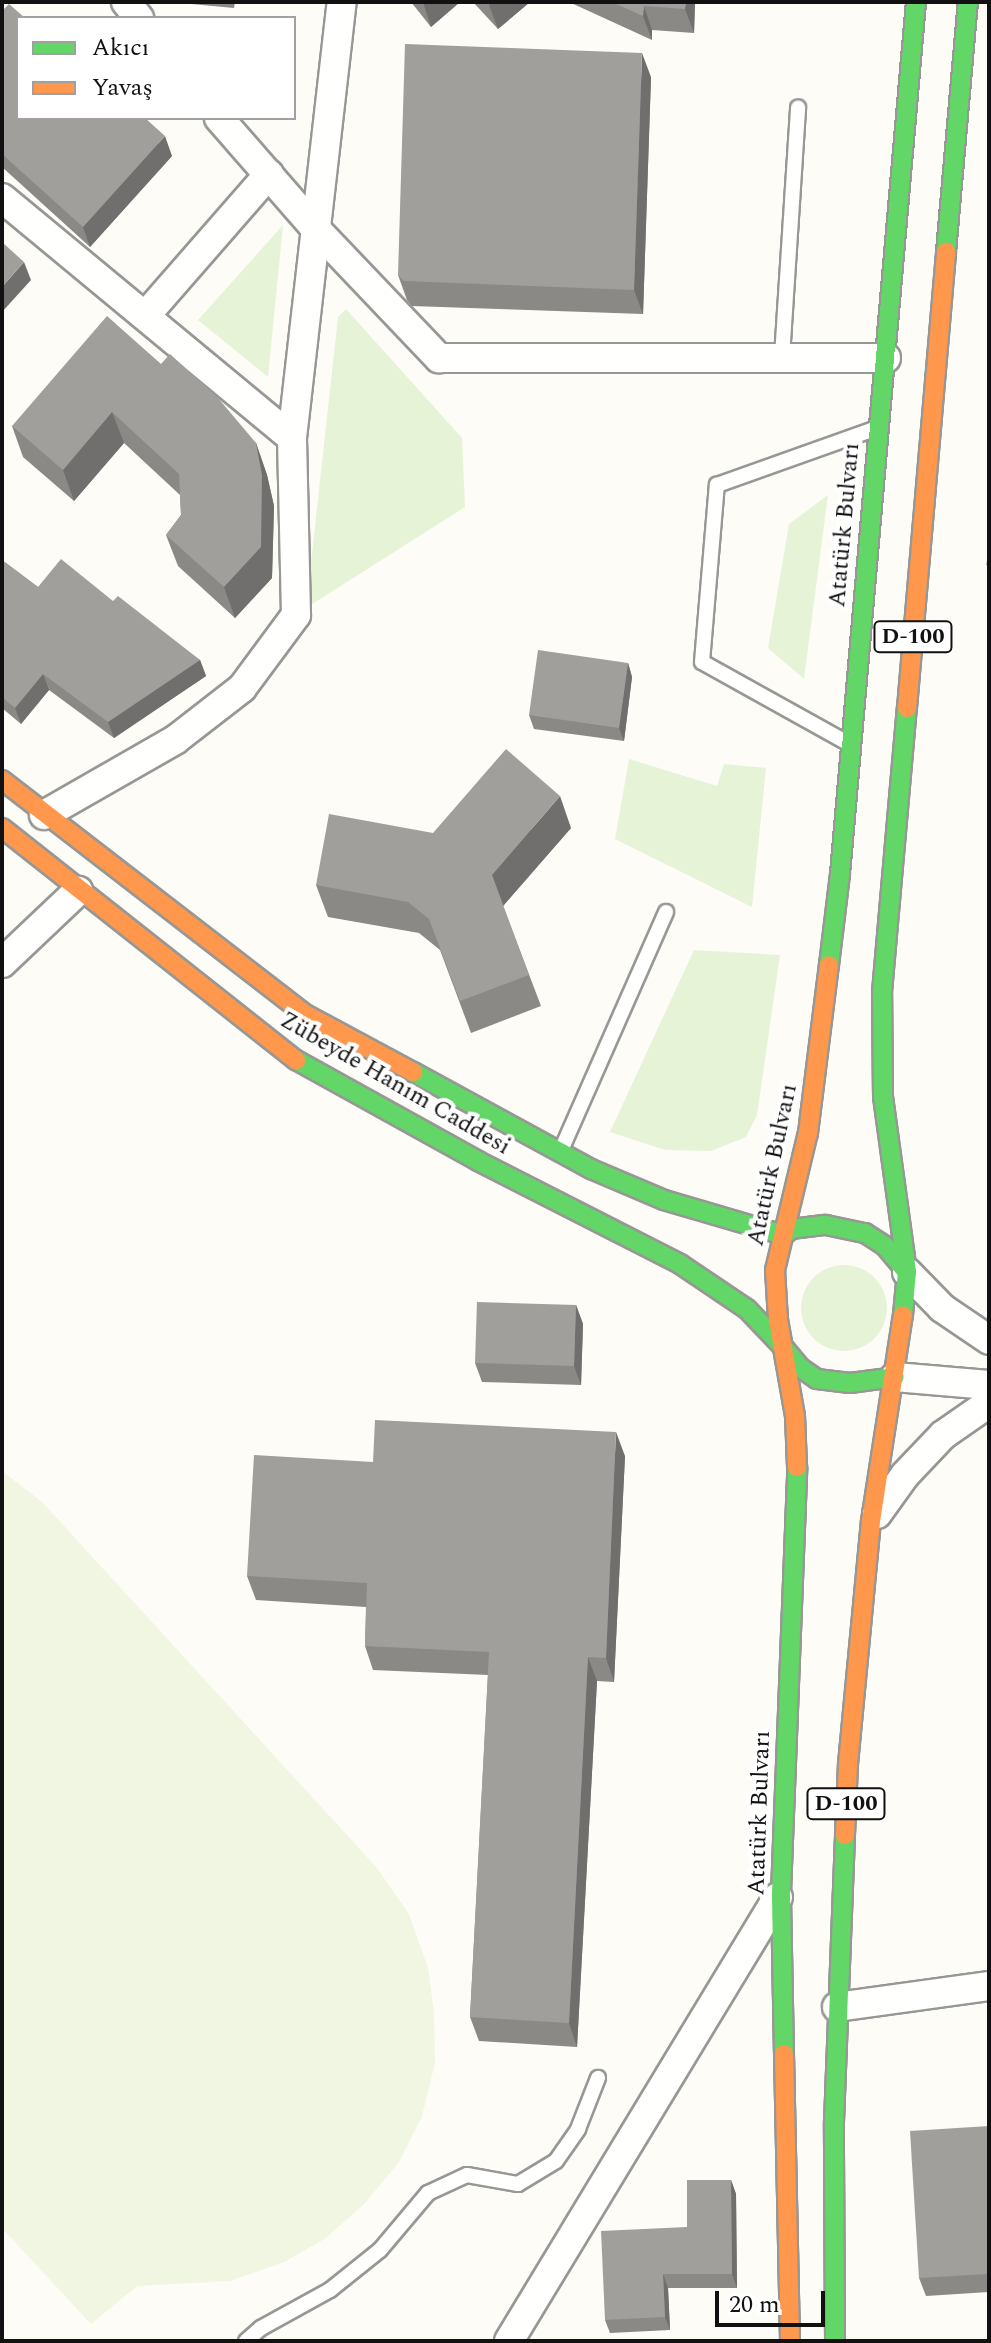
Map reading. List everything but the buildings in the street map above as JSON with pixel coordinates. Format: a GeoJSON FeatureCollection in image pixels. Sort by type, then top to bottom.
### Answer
{"type":"FeatureCollection","features":[{"type":"Feature","properties":{"kind":"main road","name":"Atatürk Bulvarı"},"geometry":{"type":"LineString","coordinates":[[790,2341],[781,1893],[798,1493],[795,1416],[775,1295],[775,1270],[808,1133],[840,874],[916,2]]}},
{"type":"Feature","properties":{"kind":"main road","name":"D-100"},"geometry":{"type":"LineString","coordinates":[[835,2341],[837,2007],[848,1764],[871,1521],[895,1377],[907,1272],[883,1097],[882,992],[968,2]]}},
{"type":"Feature","properties":{"kind":"main road","name":"Zübeyde Hanım Caddesi"},"geometry":{"type":"LineString","coordinates":[[2,780],[303,1013],[560,1152],[664,1200],[784,1235]]}},
{"type":"Feature","properties":{"kind":"main road","name":"Zübeyde Hanım Caddesi"},"geometry":{"type":"LineString","coordinates":[[2,828],[289,1056],[478,1161],[680,1264],[747,1309],[784,1348]]}},
{"type":"Feature","properties":{"kind":"main road"},"geometry":{"type":"LineString","coordinates":[[784,1235],[791,1229],[826,1225],[865,1233],[885,1246],[907,1272]]}},
{"type":"Feature","properties":{"kind":"main road"},"geometry":{"type":"LineString","coordinates":[[784,1348],[817,1379],[850,1383],[895,1377]]}},
{"type":"Feature","properties":{"kind":"street"},"geometry":{"type":"LineString","coordinates":[[44,815],[175,740],[242,688],[296,615],[292,438],[342,2]]}},
{"type":"Feature","properties":{"kind":"street"},"geometry":{"type":"LineString","coordinates":[[221,120],[315,228],[439,358],[886,358]]}},
{"type":"Feature","properties":{"kind":"street"},"geometry":{"type":"LineString","coordinates":[[146,315],[269,174]]}},
{"type":"Feature","properties":{"kind":"street"},"geometry":{"type":"LineString","coordinates":[[2,198],[292,438]]}},
{"type":"Feature","properties":{"kind":"street"},"geometry":{"type":"LineString","coordinates":[[2,963],[78,891]]}},
{"type":"Feature","properties":{"kind":"street"},"geometry":{"type":"LineString","coordinates":[[907,1272],[942,1308],[989,1340]]}},
{"type":"Feature","properties":{"kind":"street"},"geometry":{"type":"LineString","coordinates":[[895,1377],[989,1385]]}},
{"type":"Feature","properties":{"kind":"street"},"geometry":{"type":"LineString","coordinates":[[871,1521],[905,1475],[943,1435],[989,1403]]}},
{"type":"Feature","properties":{"kind":"street"},"geometry":{"type":"LineString","coordinates":[[509,2341],[781,1893]]}},
{"type":"Feature","properties":{"kind":"street"},"geometry":{"type":"LineString","coordinates":[[837,2007],[989,1986]]}},
{"type":"Feature","properties":{"kind":"lane"},"geometry":{"type":"LineString","coordinates":[[782,357],[798,108]]}},
{"type":"Feature","properties":{"kind":"lane"},"geometry":{"type":"LineString","coordinates":[[850,744],[702,662],[717,485],[878,428]]}},
{"type":"Feature","properties":{"kind":"lane"},"geometry":{"type":"LineString","coordinates":[[560,1152],[666,912]]}},
{"type":"Feature","properties":{"kind":"lane"},"geometry":{"type":"LineString","coordinates":[[246,2341],[261,2328],[330,2290],[380,2250],[428,2193],[467,2175],[518,2184],[556,2161],[578,2129],[598,2078]]}},
{"type":"Feature","properties":{"kind":"green space"},"geometry":{"type":"Polygon","coordinates":[[[283,225],[268,377],[198,320],[283,225]]]}},
{"type":"Feature","properties":{"kind":"green space"},"geometry":{"type":"Polygon","coordinates":[[[346,309],[462,438],[465,507],[306,608],[338,317],[346,309]]]}},
{"type":"Feature","properties":{"kind":"green space"},"geometry":{"type":"Polygon","coordinates":[[[828,495],[804,679],[768,648],[789,524],[828,495]]]}},
{"type":"Feature","properties":{"kind":"green space"},"geometry":{"type":"Polygon","coordinates":[[[629,759],[717,786],[724,764],[766,768],[752,907],[615,839],[629,759]]]}},
{"type":"Feature","properties":{"kind":"green space"},"geometry":{"type":"Polygon","coordinates":[[[694,950],[780,955],[757,1115],[746,1137],[711,1151],[665,1150],[610,1132],[694,950]]]}},
{"type":"Feature","properties":{"kind":"green space"},"geometry":{"type":"Polygon","coordinates":[[[844,1265],[860,1269],[874,1278],[883,1292],[887,1308],[883,1324],[874,1338],[860,1347],[844,1351],[828,1347],[814,1338],[805,1324],[801,1308],[805,1292],[814,1278],[828,1269],[844,1265]]]}},
{"type":"Feature","properties":{"kind":"green space"},"geometry":{"type":"Polygon","coordinates":[[[2,1471],[42,1502],[377,1868],[409,1914],[428,1968],[434,2013],[435,2063],[422,2116],[399,2162],[365,2203],[326,2238],[284,2262],[230,2281],[137,2286],[91,2324],[2,2228],[2,1471]]]}},
{"type":"Feature","properties":{"kind":"traffic: fast"},"geometry":{"type":"LineString","coordinates":[[829,965],[840,874],[916,2]]}},
{"type":"Feature","properties":{"kind":"traffic: fast"},"geometry":{"type":"LineString","coordinates":[[946,252],[968,2]]}},
{"type":"Feature","properties":{"kind":"traffic: fast"},"geometry":{"type":"LineString","coordinates":[[903,1315],[907,1272],[883,1097],[882,992],[907,708]]}},
{"type":"Feature","properties":{"kind":"traffic: fast"},"geometry":{"type":"LineString","coordinates":[[296,1060],[478,1161],[680,1264],[747,1309],[784,1348]]}},
{"type":"Feature","properties":{"kind":"traffic: fast"},"geometry":{"type":"LineString","coordinates":[[413,1072],[591,1169],[664,1200],[784,1235]]}},
{"type":"Feature","properties":{"kind":"traffic: fast"},"geometry":{"type":"LineString","coordinates":[[784,1235],[791,1229],[826,1225],[865,1233],[885,1246],[907,1272]]}},
{"type":"Feature","properties":{"kind":"traffic: fast"},"geometry":{"type":"LineString","coordinates":[[784,1348],[801,1368],[817,1379],[850,1383],[895,1377]]}},
{"type":"Feature","properties":{"kind":"traffic: fast"},"geometry":{"type":"LineString","coordinates":[[784,2054],[781,1893],[797,1467]]}},
{"type":"Feature","properties":{"kind":"traffic: fast"},"geometry":{"type":"LineString","coordinates":[[835,2341],[834,2122],[845,1835]]}},
{"type":"Feature","properties":{"kind":"traffic: slow"},"geometry":{"type":"LineString","coordinates":[[907,708],[946,252]]}},
{"type":"Feature","properties":{"kind":"traffic: slow"},"geometry":{"type":"LineString","coordinates":[[2,780],[303,1013],[413,1072]]}},
{"type":"Feature","properties":{"kind":"traffic: slow"},"geometry":{"type":"LineString","coordinates":[[2,828],[296,1060]]}},
{"type":"Feature","properties":{"kind":"traffic: slow"},"geometry":{"type":"LineString","coordinates":[[797,1467],[795,1416],[778,1320],[775,1270],[808,1133],[829,965]]}},
{"type":"Feature","properties":{"kind":"traffic: slow"},"geometry":{"type":"LineString","coordinates":[[845,1835],[848,1764],[871,1521],[903,1315]]}},
{"type":"Feature","properties":{"kind":"traffic: slow"},"geometry":{"type":"LineString","coordinates":[[784,2054],[790,2341]]}}]}
